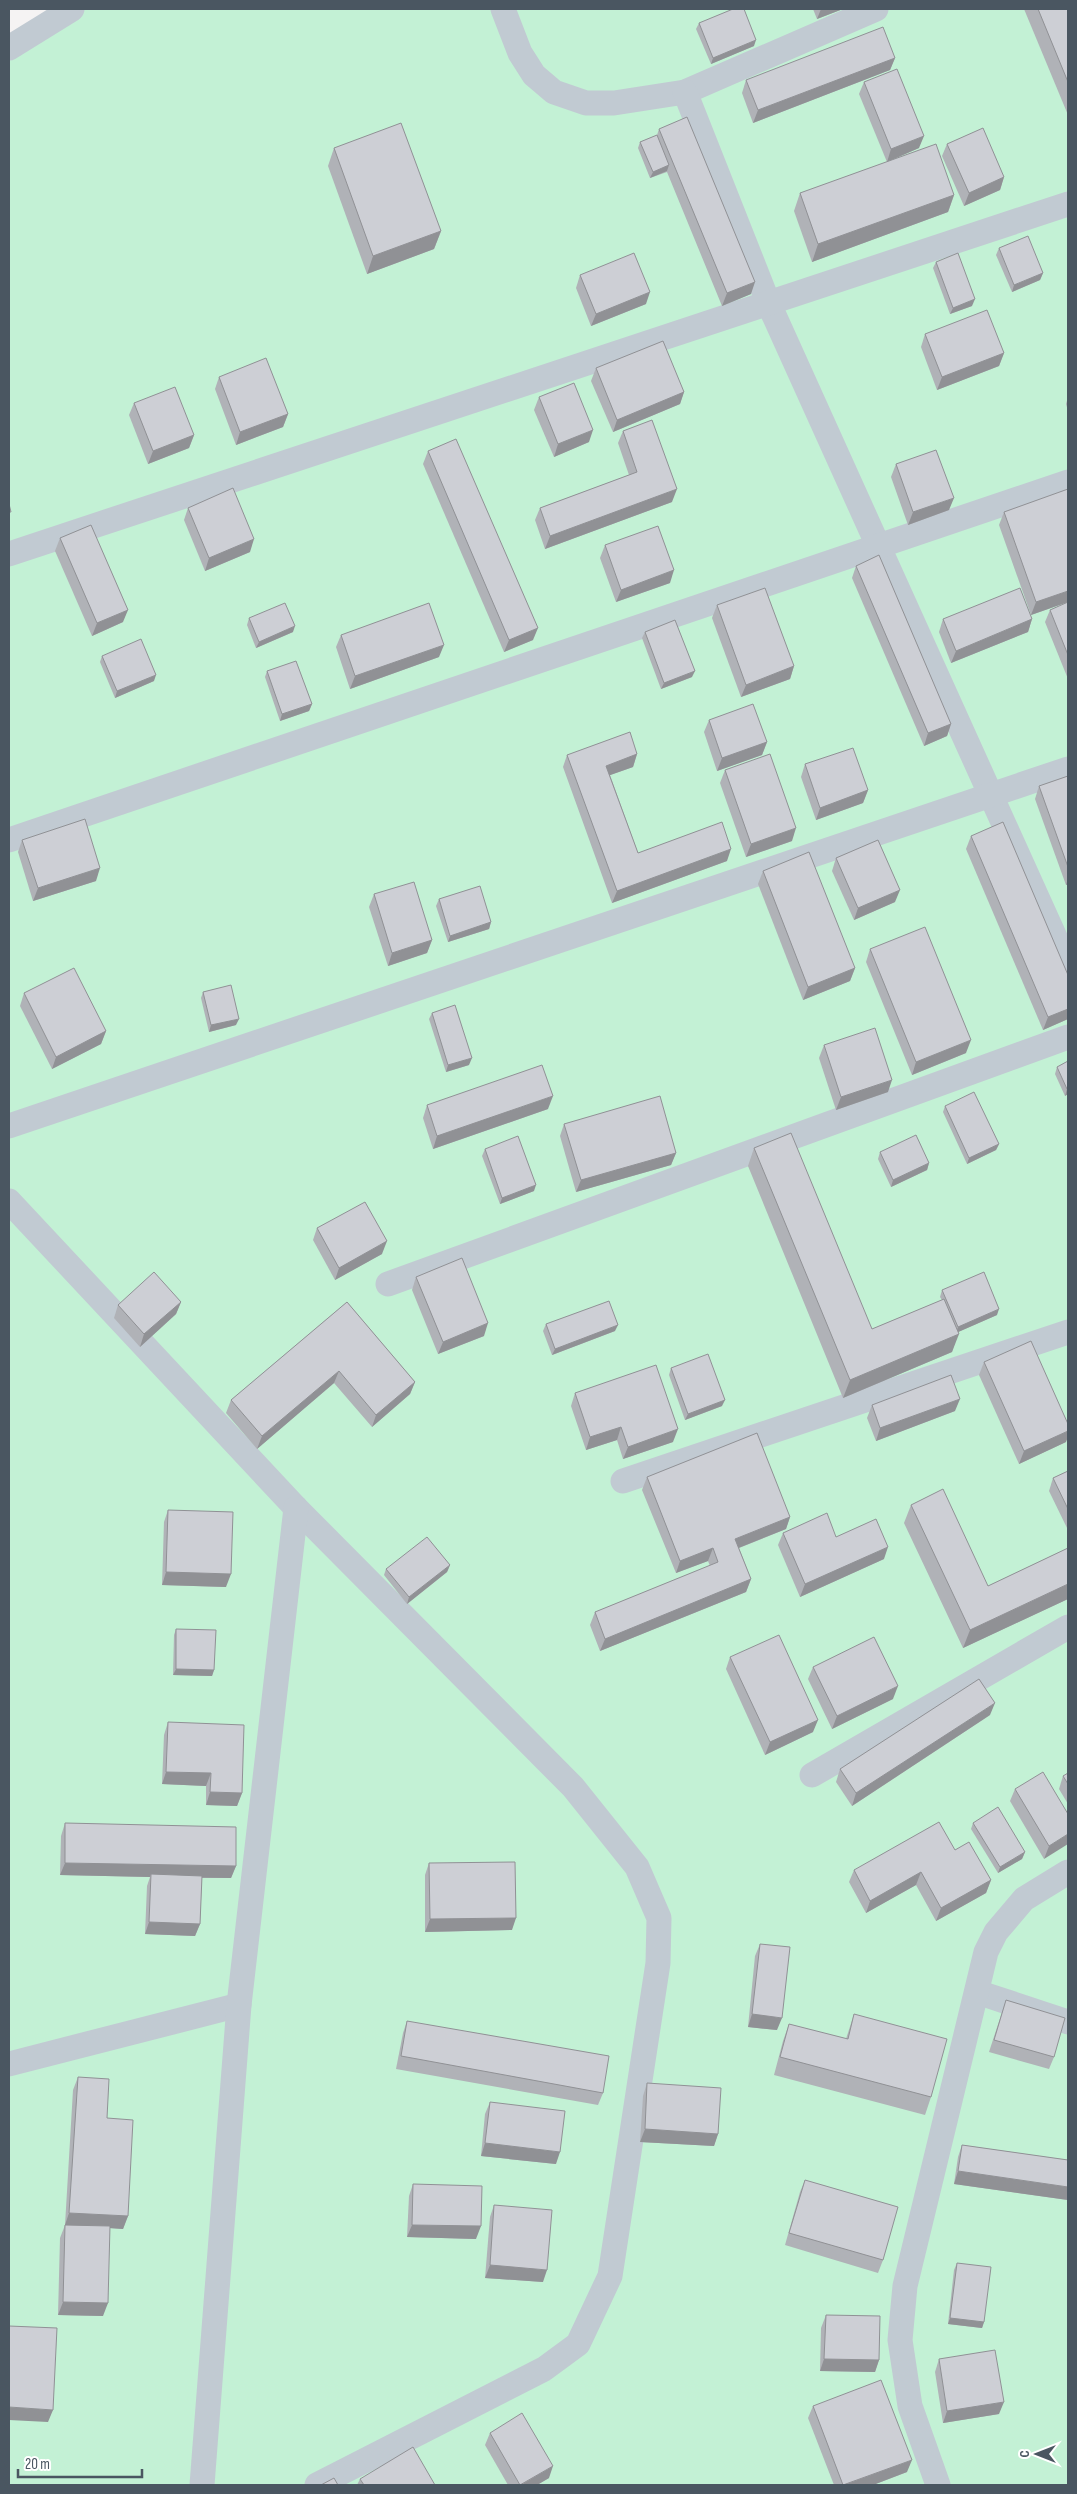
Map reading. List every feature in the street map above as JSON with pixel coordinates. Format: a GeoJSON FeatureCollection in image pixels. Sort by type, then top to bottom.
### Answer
{"type":"FeatureCollection","features":[{"type":"Feature","properties":{"kind":"lane"},"geometry":{"type":"LineString","coordinates":[[9,48],[72,9]]}},
{"type":"Feature","properties":{"kind":"lane"},"geometry":{"type":"LineString","coordinates":[[503,9],[520,53],[534,75],[554,92],[586,103],[614,103],[685,92],[876,9]]}},
{"type":"Feature","properties":{"kind":"lane"},"geometry":{"type":"LineString","coordinates":[[685,92],[768,302],[1068,966]]}},
{"type":"Feature","properties":{"kind":"lane"},"geometry":{"type":"LineString","coordinates":[[9,554],[1068,204]]}},
{"type":"Feature","properties":{"kind":"lane"},"geometry":{"type":"LineString","coordinates":[[9,840],[1068,482]]}},
{"type":"Feature","properties":{"kind":"lane"},"geometry":{"type":"LineString","coordinates":[[9,1126],[1068,769]]}},
{"type":"Feature","properties":{"kind":"lane"},"geometry":{"type":"LineString","coordinates":[[388,1284],[1068,1037]]}},
{"type":"Feature","properties":{"kind":"lane"},"geometry":{"type":"LineString","coordinates":[[9,1202],[296,1508],[573,1787],[637,1867],[659,1918],[658,1963],[610,2276],[578,2344],[544,2369],[317,2485]]}},
{"type":"Feature","properties":{"kind":"lane"},"geometry":{"type":"LineString","coordinates":[[623,1481],[1068,1332]]}},
{"type":"Feature","properties":{"kind":"lane"},"geometry":{"type":"LineString","coordinates":[[202,2485],[239,2005],[296,1508]]}},
{"type":"Feature","properties":{"kind":"lane"},"geometry":{"type":"LineString","coordinates":[[812,1775],[1068,1627]]}},
{"type":"Feature","properties":{"kind":"lane"},"geometry":{"type":"LineString","coordinates":[[938,2485],[910,2406],[900,2340],[905,2286],[986,1952],[996,1932],[1024,1898],[1068,1872]]}},
{"type":"Feature","properties":{"kind":"lane"},"geometry":{"type":"LineString","coordinates":[[977,1992],[1068,2022]]}},
{"type":"Feature","properties":{"kind":"lane"},"geometry":{"type":"LineString","coordinates":[[9,2064],[239,2005]]}},
{"type":"Feature","properties":{"kind":"green space"},"geometry":{"type":"Polygon","coordinates":[[[72,9],[1068,9],[1068,2485],[9,2485],[9,48],[72,9]]]}},
{"type":"Feature","properties":{"kind":"building"},"geometry":{"type":"Polygon","coordinates":[[[733,9],[744,9],[756,40],[713,58],[699,23],[733,9]]]}},
{"type":"Feature","properties":{"kind":"building"},"geometry":{"type":"Polygon","coordinates":[[[1038,9],[1068,9],[1068,82],[1038,9]]]}},
{"type":"Feature","properties":{"kind":"building"},"geometry":{"type":"Polygon","coordinates":[[[883,27],[895,58],[758,110],[746,80],[883,27]]]}},
{"type":"Feature","properties":{"kind":"building"},"geometry":{"type":"Polygon","coordinates":[[[897,69],[924,136],[891,149],[864,82],[897,69]]]}},
{"type":"Feature","properties":{"kind":"building"},"geometry":{"type":"Polygon","coordinates":[[[687,117],[755,282],[727,293],[659,129],[687,117]]]}},
{"type":"Feature","properties":{"kind":"building"},"geometry":{"type":"Polygon","coordinates":[[[401,123],[441,231],[373,256],[334,148],[401,123]]]}},
{"type":"Feature","properties":{"kind":"building"},"geometry":{"type":"Polygon","coordinates":[[[983,128],[1004,177],[969,193],[947,144],[983,128]]]}},
{"type":"Feature","properties":{"kind":"building"},"geometry":{"type":"Polygon","coordinates":[[[657,135],[669,165],[653,172],[640,142],[657,135]]]}},
{"type":"Feature","properties":{"kind":"building"},"geometry":{"type":"Polygon","coordinates":[[[936,144],[954,195],[818,244],[800,193],[936,144]]]}},
{"type":"Feature","properties":{"kind":"building"},"geometry":{"type":"Polygon","coordinates":[[[1028,236],[1043,273],[1014,285],[999,248],[1028,236]]]}},
{"type":"Feature","properties":{"kind":"building"},"geometry":{"type":"Polygon","coordinates":[[[634,253],[650,292],[596,314],[580,275],[634,253]]]}},
{"type":"Feature","properties":{"kind":"building"},"geometry":{"type":"Polygon","coordinates":[[[958,253],[975,299],[953,308],[936,262],[958,253]]]}},
{"type":"Feature","properties":{"kind":"building"},"geometry":{"type":"Polygon","coordinates":[[[987,310],[1004,353],[942,377],[925,334],[987,310]]]}},
{"type":"Feature","properties":{"kind":"building"},"geometry":{"type":"Polygon","coordinates":[[[663,341],[684,392],[617,420],[596,368],[663,341]]]}},
{"type":"Feature","properties":{"kind":"building"},"geometry":{"type":"Polygon","coordinates":[[[266,358],[288,414],[240,432],[219,377],[266,358]]]}},
{"type":"Feature","properties":{"kind":"building"},"geometry":{"type":"Polygon","coordinates":[[[574,383],[593,430],[558,444],[539,397],[574,383]]]}},
{"type":"Feature","properties":{"kind":"building"},"geometry":{"type":"Polygon","coordinates":[[[175,387],[194,435],[153,451],[134,403],[175,387]]]}},
{"type":"Feature","properties":{"kind":"building"},"geometry":{"type":"Polygon","coordinates":[[[652,420],[677,489],[550,536],[540,508],[637,472],[623,431],[652,420]]]}},
{"type":"Feature","properties":{"kind":"building"},"geometry":{"type":"Polygon","coordinates":[[[456,439],[538,628],[509,640],[428,451],[456,439]]]}},
{"type":"Feature","properties":{"kind":"building"},"geometry":{"type":"Polygon","coordinates":[[[936,450],[954,498],[913,512],[896,464],[936,450]]]}},
{"type":"Feature","properties":{"kind":"building"},"geometry":{"type":"Polygon","coordinates":[[[233,488],[254,539],[209,558],[188,508],[233,488]]]}},
{"type":"Feature","properties":{"kind":"building"},"geometry":{"type":"Polygon","coordinates":[[[1068,489],[1068,591],[1036,602],[1004,512],[1068,489]]]}},
{"type":"Feature","properties":{"kind":"building"},"geometry":{"type":"Polygon","coordinates":[[[91,525],[128,610],[97,623],[60,538],[91,525]]]}},
{"type":"Feature","properties":{"kind":"building"},"geometry":{"type":"Polygon","coordinates":[[[658,526],[674,570],[621,590],[605,545],[658,526]]]}},
{"type":"Feature","properties":{"kind":"building"},"geometry":{"type":"Polygon","coordinates":[[[879,555],[951,724],[928,733],[856,566],[879,555]]]}},
{"type":"Feature","properties":{"kind":"building"},"geometry":{"type":"Polygon","coordinates":[[[765,588],[794,666],[746,685],[717,605],[765,588]]]}},
{"type":"Feature","properties":{"kind":"building"},"geometry":{"type":"Polygon","coordinates":[[[1020,588],[1032,619],[956,651],[943,619],[1020,588]]]}},
{"type":"Feature","properties":{"kind":"building"},"geometry":{"type":"Polygon","coordinates":[[[1068,602],[1068,655],[1050,610],[1068,602]]]}},
{"type":"Feature","properties":{"kind":"building"},"geometry":{"type":"Polygon","coordinates":[[[285,603],[295,626],[259,642],[249,618],[285,603]]]}},
{"type":"Feature","properties":{"kind":"building"},"geometry":{"type":"Polygon","coordinates":[[[429,603],[444,645],[355,676],[341,635],[429,603]]]}},
{"type":"Feature","properties":{"kind":"building"},"geometry":{"type":"Polygon","coordinates":[[[675,620],[695,671],[664,683],[645,632],[675,620]]]}},
{"type":"Feature","properties":{"kind":"building"},"geometry":{"type":"Polygon","coordinates":[[[141,639],[156,675],[117,691],[102,656],[141,639]]]}},
{"type":"Feature","properties":{"kind":"building"},"geometry":{"type":"Polygon","coordinates":[[[296,661],[312,704],[282,714],[267,671],[296,661]]]}},
{"type":"Feature","properties":{"kind":"building"},"geometry":{"type":"Polygon","coordinates":[[[753,704],[767,742],[722,758],[709,720],[753,704]]]}},
{"type":"Feature","properties":{"kind":"building"},"geometry":{"type":"Polygon","coordinates":[[[630,732],[637,754],[606,766],[638,853],[722,822],[731,849],[617,891],[567,755],[630,732]]]}},
{"type":"Feature","properties":{"kind":"building"},"geometry":{"type":"Polygon","coordinates":[[[853,748],[868,790],[820,808],[805,764],[853,748]]]}},
{"type":"Feature","properties":{"kind":"building"},"geometry":{"type":"Polygon","coordinates":[[[770,754],[796,828],[751,844],[725,770],[770,754]]]}},
{"type":"Feature","properties":{"kind":"building"},"geometry":{"type":"Polygon","coordinates":[[[1068,776],[1068,867],[1039,786],[1068,776]]]}},
{"type":"Feature","properties":{"kind":"building"},"geometry":{"type":"Polygon","coordinates":[[[85,819],[100,868],[38,888],[22,840],[85,819]]]}},
{"type":"Feature","properties":{"kind":"building"},"geometry":{"type":"Polygon","coordinates":[[[1003,822],[1068,975],[1068,1009],[1048,1017],[971,836],[1003,822]]]}},
{"type":"Feature","properties":{"kind":"building"},"geometry":{"type":"Polygon","coordinates":[[[878,840],[900,890],[858,908],[836,858],[878,840]]]}},
{"type":"Feature","properties":{"kind":"building"},"geometry":{"type":"Polygon","coordinates":[[[809,852],[855,968],[808,987],[763,871],[809,852]]]}},
{"type":"Feature","properties":{"kind":"building"},"geometry":{"type":"Polygon","coordinates":[[[414,882],[432,940],[392,953],[374,894],[414,882]]]}},
{"type":"Feature","properties":{"kind":"building"},"geometry":{"type":"Polygon","coordinates":[[[480,886],[491,922],[450,936],[439,899],[480,886]]]}},
{"type":"Feature","properties":{"kind":"building"},"geometry":{"type":"Polygon","coordinates":[[[925,927],[971,1040],[916,1062],[870,949],[925,927]]]}},
{"type":"Feature","properties":{"kind":"building"},"geometry":{"type":"Polygon","coordinates":[[[74,968],[106,1031],[56,1057],[24,993],[74,968]]]}},
{"type":"Feature","properties":{"kind":"building"},"geometry":{"type":"Polygon","coordinates":[[[231,985],[239,1019],[211,1025],[203,992],[231,985]]]}},
{"type":"Feature","properties":{"kind":"building"},"geometry":{"type":"Polygon","coordinates":[[[455,1005],[472,1058],[448,1065],[432,1013],[455,1005]]]}},
{"type":"Feature","properties":{"kind":"building"},"geometry":{"type":"Polygon","coordinates":[[[875,1028],[892,1080],[841,1097],[824,1045],[875,1028]]]}},
{"type":"Feature","properties":{"kind":"building"},"geometry":{"type":"Polygon","coordinates":[[[1068,1061],[1068,1089],[1067,1089],[1057,1067],[1068,1061]]]}},
{"type":"Feature","properties":{"kind":"building"},"geometry":{"type":"Polygon","coordinates":[[[542,1065],[553,1096],[437,1136],[427,1105],[542,1065]]]}},
{"type":"Feature","properties":{"kind":"building"},"geometry":{"type":"Polygon","coordinates":[[[974,1092],[999,1144],[969,1158],[945,1106],[974,1092]]]}},
{"type":"Feature","properties":{"kind":"building"},"geometry":{"type":"Polygon","coordinates":[[[660,1096],[676,1153],[581,1180],[564,1124],[660,1096]]]}},
{"type":"Feature","properties":{"kind":"building"},"geometry":{"type":"Polygon","coordinates":[[[791,1133],[872,1329],[944,1299],[959,1334],[850,1380],[754,1148],[791,1133]]]}},
{"type":"Feature","properties":{"kind":"building"},"geometry":{"type":"Polygon","coordinates":[[[916,1135],[929,1163],[893,1180],[880,1152],[916,1135]]]}},
{"type":"Feature","properties":{"kind":"building"},"geometry":{"type":"Polygon","coordinates":[[[518,1136],[536,1185],[502,1198],[485,1149],[518,1136]]]}},
{"type":"Feature","properties":{"kind":"building"},"geometry":{"type":"Polygon","coordinates":[[[365,1202],[387,1241],[339,1268],[317,1228],[365,1202]]]}},
{"type":"Feature","properties":{"kind":"building"},"geometry":{"type":"Polygon","coordinates":[[[462,1258],[488,1323],[443,1342],[416,1277],[462,1258]]]}},
{"type":"Feature","properties":{"kind":"building"},"geometry":{"type":"Polygon","coordinates":[[[154,1272],[181,1302],[144,1334],[118,1305],[154,1272]]]}},
{"type":"Feature","properties":{"kind":"building"},"geometry":{"type":"Polygon","coordinates":[[[984,1272],[999,1309],[958,1327],[942,1290],[984,1272]]]}},
{"type":"Feature","properties":{"kind":"building"},"geometry":{"type":"Polygon","coordinates":[[[609,1301],[618,1325],[555,1349],[546,1324],[609,1301]]]}},
{"type":"Feature","properties":{"kind":"building"},"geometry":{"type":"Polygon","coordinates":[[[347,1302],[415,1382],[376,1415],[339,1371],[262,1436],[231,1400],[347,1302]]]}},
{"type":"Feature","properties":{"kind":"building"},"geometry":{"type":"Polygon","coordinates":[[[1031,1341],[1068,1424],[1068,1431],[1024,1451],[984,1362],[1031,1341]]]}},
{"type":"Feature","properties":{"kind":"building"},"geometry":{"type":"Polygon","coordinates":[[[708,1354],[725,1400],[688,1414],[671,1368],[708,1354]]]}},
{"type":"Feature","properties":{"kind":"building"},"geometry":{"type":"Polygon","coordinates":[[[656,1365],[678,1429],[628,1447],[621,1427],[590,1437],[575,1393],[656,1365]]]}},
{"type":"Feature","properties":{"kind":"building"},"geometry":{"type":"Polygon","coordinates":[[[951,1375],[960,1399],[880,1428],[872,1405],[951,1375]]]}},
{"type":"Feature","properties":{"kind":"building"},"geometry":{"type":"Polygon","coordinates":[[[757,1433],[790,1517],[735,1539],[751,1579],[605,1639],[595,1612],[718,1562],[713,1548],[680,1561],[647,1477],[757,1433]]]}},
{"type":"Feature","properties":{"kind":"building"},"geometry":{"type":"Polygon","coordinates":[[[1068,1471],[1068,1509],[1053,1478],[1068,1471]]]}},
{"type":"Feature","properties":{"kind":"building"},"geometry":{"type":"Polygon","coordinates":[[[943,1489],[988,1586],[1068,1548],[1068,1584],[970,1630],[911,1505],[943,1489]]]}},
{"type":"Feature","properties":{"kind":"building"},"geometry":{"type":"Polygon","coordinates":[[[168,1510],[233,1512],[231,1574],[166,1572],[168,1510]]]}},
{"type":"Feature","properties":{"kind":"building"},"geometry":{"type":"Polygon","coordinates":[[[827,1513],[836,1537],[876,1519],[888,1547],[805,1584],[783,1533],[827,1513]]]}},
{"type":"Feature","properties":{"kind":"building"},"geometry":{"type":"Polygon","coordinates":[[[427,1537],[450,1565],[409,1597],[386,1569],[427,1537]]]}},
{"type":"Feature","properties":{"kind":"building"},"geometry":{"type":"Polygon","coordinates":[[[176,1629],[216,1630],[214,1670],[176,1669],[176,1629]]]}},
{"type":"Feature","properties":{"kind":"building"},"geometry":{"type":"Polygon","coordinates":[[[779,1635],[818,1720],[770,1742],[730,1657],[779,1635]]]}},
{"type":"Feature","properties":{"kind":"building"},"geometry":{"type":"Polygon","coordinates":[[[874,1637],[898,1686],[837,1716],[813,1667],[874,1637]]]}},
{"type":"Feature","properties":{"kind":"building"},"geometry":{"type":"Polygon","coordinates":[[[979,1679],[995,1703],[856,1793],[840,1769],[979,1679]]]}},
{"type":"Feature","properties":{"kind":"building"},"geometry":{"type":"Polygon","coordinates":[[[168,1722],[244,1725],[242,1793],[210,1792],[211,1773],[166,1772],[168,1722]]]}},
{"type":"Feature","properties":{"kind":"building"},"geometry":{"type":"Polygon","coordinates":[[[1043,1772],[1068,1814],[1068,1834],[1049,1846],[1015,1789],[1043,1772]]]}},
{"type":"Feature","properties":{"kind":"building"},"geometry":{"type":"Polygon","coordinates":[[[1068,1773],[1068,1784],[1063,1776],[1068,1773]]]}},
{"type":"Feature","properties":{"kind":"building"},"geometry":{"type":"Polygon","coordinates":[[[998,1807],[1025,1852],[1000,1867],[973,1823],[998,1807]]]}},
{"type":"Feature","properties":{"kind":"building"},"geometry":{"type":"Polygon","coordinates":[[[939,1822],[955,1850],[969,1842],[991,1880],[941,1908],[921,1872],[870,1901],[854,1870],[939,1822]]]}},
{"type":"Feature","properties":{"kind":"building"},"geometry":{"type":"Polygon","coordinates":[[[65,1823],[236,1827],[236,1866],[65,1863],[65,1823]]]}},
{"type":"Feature","properties":{"kind":"building"},"geometry":{"type":"Polygon","coordinates":[[[515,1862],[516,1918],[430,1919],[429,1863],[515,1862]]]}},
{"type":"Feature","properties":{"kind":"building"},"geometry":{"type":"Polygon","coordinates":[[[151,1874],[202,1876],[200,1924],[149,1922],[151,1874]]]}},
{"type":"Feature","properties":{"kind":"building"},"geometry":{"type":"Polygon","coordinates":[[[760,1944],[790,1947],[782,2018],[752,2014],[760,1944]]]}},
{"type":"Feature","properties":{"kind":"building"},"geometry":{"type":"Polygon","coordinates":[[[1006,2000],[1065,2018],[1054,2057],[994,2040],[1006,2000]]]}},
{"type":"Feature","properties":{"kind":"building"},"geometry":{"type":"Polygon","coordinates":[[[854,2014],[947,2039],[931,2097],[780,2057],[789,2024],[848,2039],[854,2014]]]}},
{"type":"Feature","properties":{"kind":"building"},"geometry":{"type":"Polygon","coordinates":[[[407,2021],[609,2056],[603,2093],[401,2056],[407,2021]]]}},
{"type":"Feature","properties":{"kind":"building"},"geometry":{"type":"Polygon","coordinates":[[[78,2077],[109,2079],[107,2118],[133,2120],[128,2216],[69,2213],[78,2077]]]}},
{"type":"Feature","properties":{"kind":"building"},"geometry":{"type":"Polygon","coordinates":[[[647,2083],[721,2088],[718,2134],[645,2129],[647,2083]]]}},
{"type":"Feature","properties":{"kind":"building"},"geometry":{"type":"Polygon","coordinates":[[[490,2102],[565,2111],[560,2152],[485,2143],[490,2102]]]}},
{"type":"Feature","properties":{"kind":"building"},"geometry":{"type":"Polygon","coordinates":[[[962,2145],[1068,2160],[1068,2187],[958,2171],[962,2145]]]}},
{"type":"Feature","properties":{"kind":"building"},"geometry":{"type":"Polygon","coordinates":[[[805,2180],[898,2207],[883,2260],[789,2233],[805,2180]]]}},
{"type":"Feature","properties":{"kind":"building"},"geometry":{"type":"Polygon","coordinates":[[[413,2184],[482,2186],[481,2226],[412,2225],[413,2184]]]}},
{"type":"Feature","properties":{"kind":"building"},"geometry":{"type":"Polygon","coordinates":[[[494,2205],[552,2210],[547,2270],[490,2265],[494,2205]]]}},
{"type":"Feature","properties":{"kind":"building"},"geometry":{"type":"Polygon","coordinates":[[[65,2225],[110,2226],[108,2303],[63,2302],[65,2225]]]}},
{"type":"Feature","properties":{"kind":"building"},"geometry":{"type":"Polygon","coordinates":[[[957,2263],[991,2267],[984,2322],[950,2318],[957,2263]]]}},
{"type":"Feature","properties":{"kind":"building"},"geometry":{"type":"Polygon","coordinates":[[[826,2315],[880,2316],[879,2360],[824,2359],[826,2315]]]}},
{"type":"Feature","properties":{"kind":"building"},"geometry":{"type":"Polygon","coordinates":[[[9,2326],[57,2328],[53,2410],[9,2407],[9,2326]]]}},
{"type":"Feature","properties":{"kind":"building"},"geometry":{"type":"Polygon","coordinates":[[[995,2350],[1004,2402],[947,2411],[939,2359],[995,2350]]]}},
{"type":"Feature","properties":{"kind":"building"},"geometry":{"type":"Polygon","coordinates":[[[881,2380],[912,2460],[843,2485],[813,2406],[881,2380]]]}},
{"type":"Feature","properties":{"kind":"building"},"geometry":{"type":"Polygon","coordinates":[[[522,2413],[553,2466],[520,2485],[490,2433],[522,2413]]]}},
{"type":"Feature","properties":{"kind":"building"},"geometry":{"type":"Polygon","coordinates":[[[413,2447],[435,2485],[364,2485],[360,2479],[413,2447]]]}},
{"type":"Feature","properties":{"kind":"building"},"geometry":{"type":"Polygon","coordinates":[[[334,2478],[338,2485],[321,2485],[334,2478]]]}}]}
